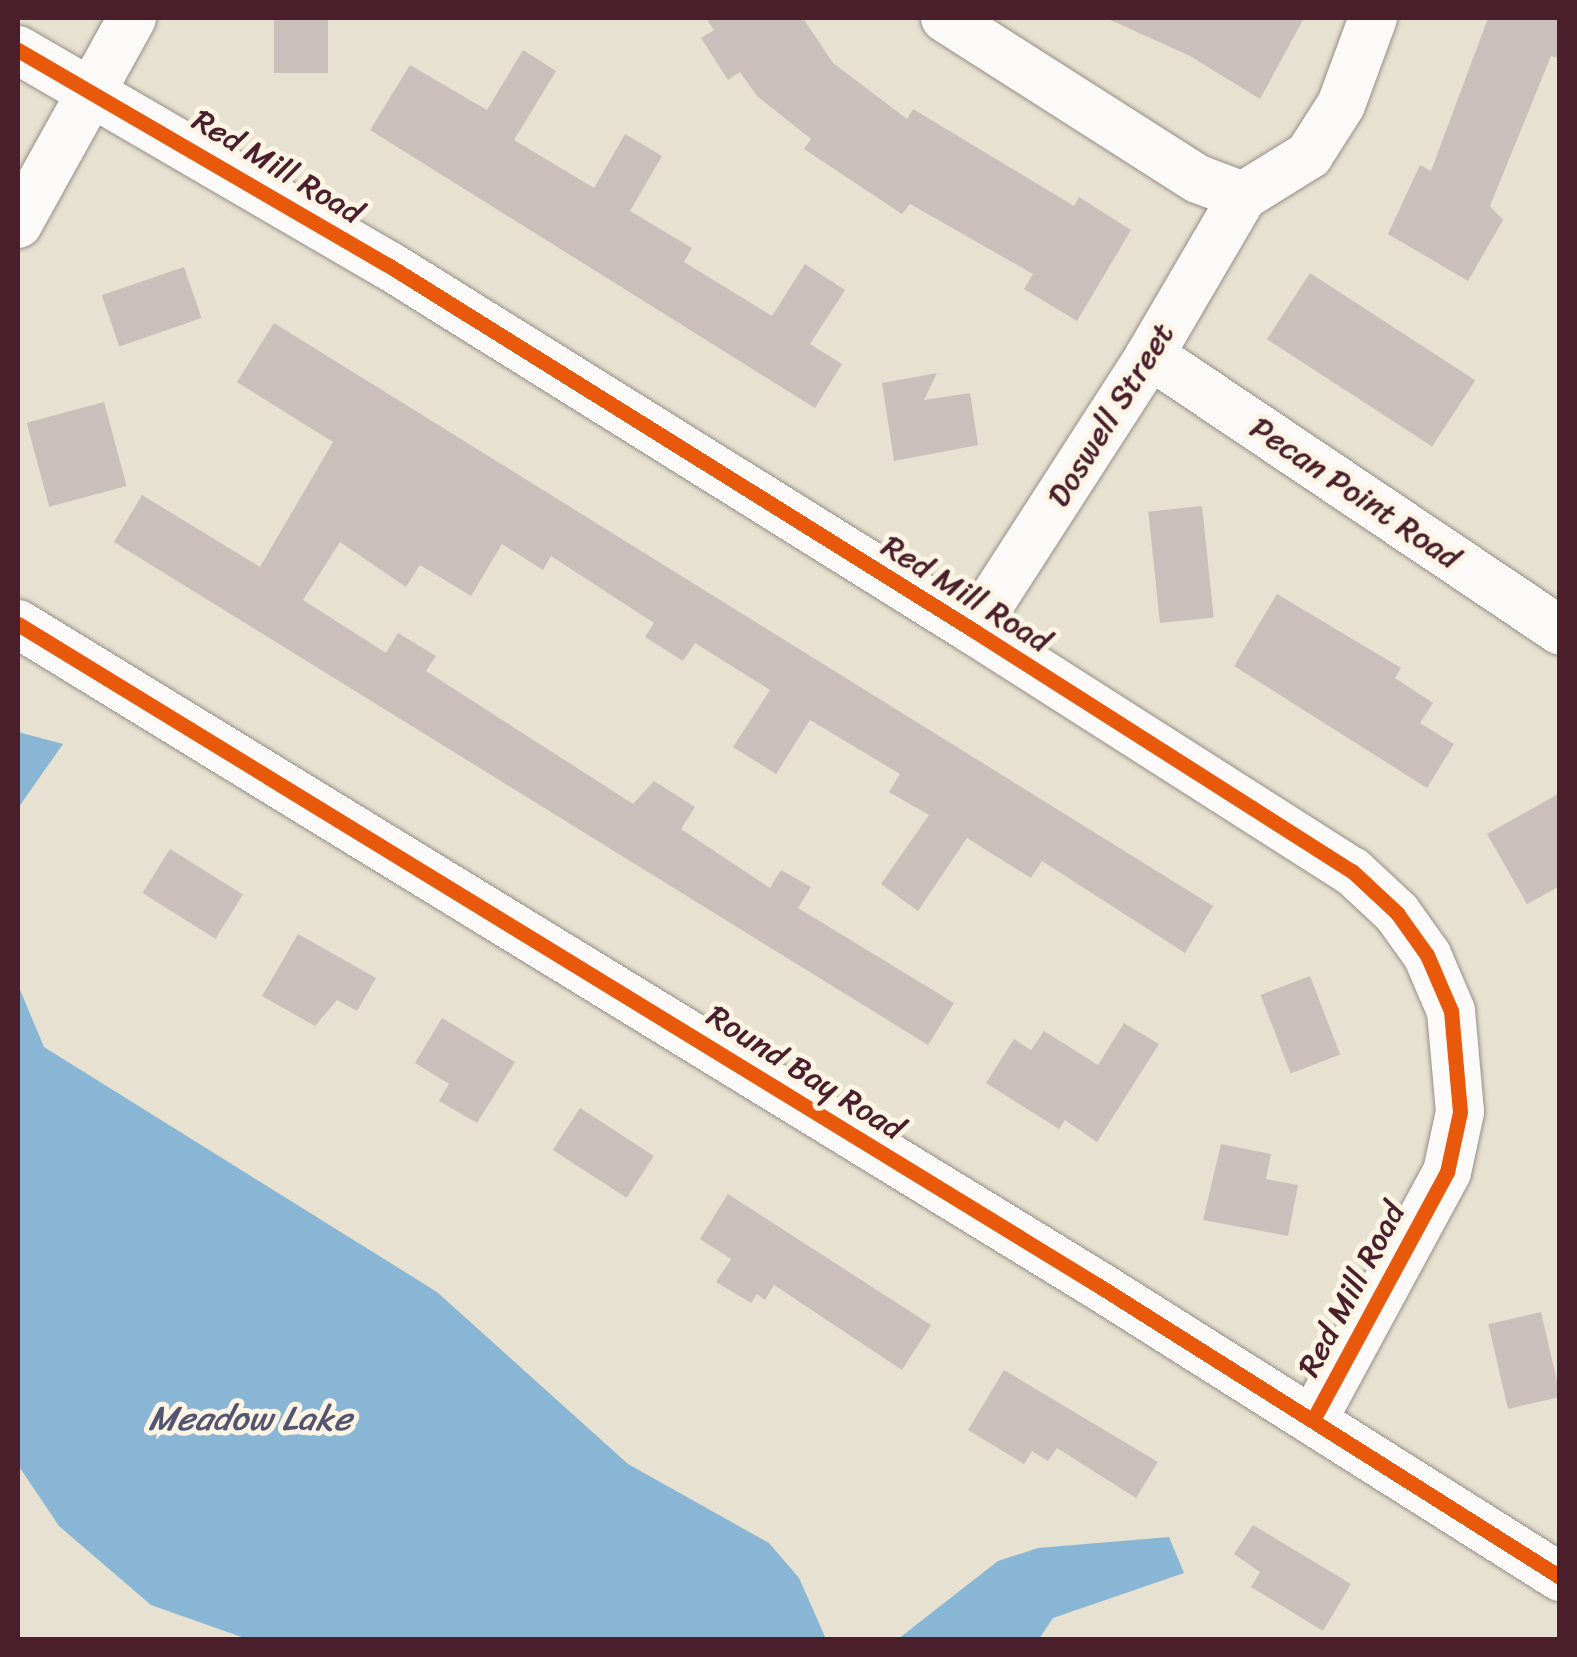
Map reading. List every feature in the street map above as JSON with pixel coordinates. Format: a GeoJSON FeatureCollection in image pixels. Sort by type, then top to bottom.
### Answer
{"type":"FeatureCollection","features":[{"type":"Feature","properties":{"kind":"street"},"geometry":{"type":"LineString","coordinates":[[18,224],[132,18]]}},
{"type":"Feature","properties":{"kind":"street"},"geometry":{"type":"LineString","coordinates":[[945,18],[1198,179],[1243,196]]}},
{"type":"Feature","properties":{"kind":"street","name":"Doswell Street"},"geometry":{"type":"LineString","coordinates":[[973,630],[1150,356],[1243,196],[1309,155],[1341,105],[1373,18]]}},
{"type":"Feature","properties":{"kind":"street","name":"Red Mill Road"},"geometry":{"type":"LineString","coordinates":[[18,50],[388,265],[973,630],[1352,871],[1397,913],[1427,954],[1451,1011],[1460,1061],[1460,1112],[1447,1172],[1313,1420]]}},
{"type":"Feature","properties":{"kind":"street","name":"Pecan Point Road"},"geometry":{"type":"LineString","coordinates":[[1150,356],[1560,630]]}},
{"type":"Feature","properties":{"kind":"street","name":"Round Bay Road"},"geometry":{"type":"LineString","coordinates":[[18,624],[1313,1420],[1560,1577]]}},
{"type":"Feature","properties":{"kind":"water"},"geometry":{"type":"Polygon","coordinates":[[[18,732],[63,744],[18,808],[18,732]]]}},
{"type":"Feature","properties":{"kind":"water","name":"Meadow Lake"},"geometry":{"type":"Polygon","coordinates":[[[18,985],[44,1047],[437,1292],[628,1464],[769,1543],[799,1578],[826,1639],[250,1640],[151,1605],[59,1526],[18,1465],[18,985]]]}},
{"type":"Feature","properties":{"kind":"water"},"geometry":{"type":"Polygon","coordinates":[[[1169,1537],[1184,1573],[1053,1618],[1039,1639],[898,1639],[998,1561],[1038,1548],[1169,1537]]]}},
{"type":"Feature","properties":{"kind":"building"},"geometry":{"type":"Polygon","coordinates":[[[274,18],[328,18],[328,73],[274,73],[274,18]]]}},
{"type":"Feature","properties":{"kind":"building"},"geometry":{"type":"Polygon","coordinates":[[[706,18],[803,18],[833,63],[907,119],[913,109],[1074,206],[1079,197],[1131,230],[1077,321],[1024,289],[1033,274],[910,204],[902,214],[804,149],[811,139],[757,96],[740,72],[728,80],[701,38],[714,30],[706,18]]]}},
{"type":"Feature","properties":{"kind":"building"},"geometry":{"type":"Polygon","coordinates":[[[1106,18],[1304,18],[1260,99],[1190,56],[1106,18]]]}},
{"type":"Feature","properties":{"kind":"building"},"geometry":{"type":"Polygon","coordinates":[[[1488,18],[1560,18],[1560,59],[1551,56],[1490,206],[1503,220],[1468,281],[1388,234],[1420,165],[1431,171],[1488,18]]]}},
{"type":"Feature","properties":{"kind":"building"},"geometry":{"type":"Polygon","coordinates":[[[523,50],[556,71],[514,140],[594,188],[625,134],[662,156],[630,211],[692,248],[684,262],[772,316],[805,264],[845,290],[810,344],[842,364],[815,408],[370,130],[410,65],[487,110],[523,50]]]}},
{"type":"Feature","properties":{"kind":"building"},"geometry":{"type":"Polygon","coordinates":[[[184,267],[202,318],[119,346],[102,295],[184,267]]]}},
{"type":"Feature","properties":{"kind":"building"},"geometry":{"type":"Polygon","coordinates":[[[1310,273],[1475,380],[1432,447],[1267,339],[1310,273]]]}},
{"type":"Feature","properties":{"kind":"building"},"geometry":{"type":"Polygon","coordinates":[[[274,323],[1213,906],[1185,953],[1042,861],[1031,878],[967,838],[918,911],[881,884],[929,815],[889,792],[900,774],[810,720],[776,774],[733,747],[770,690],[695,643],[683,661],[645,637],[654,623],[551,556],[543,570],[502,544],[471,596],[420,565],[406,587],[340,542],[303,600],[386,653],[398,633],[436,656],[426,671],[633,804],[654,781],[695,807],[681,829],[770,888],[781,870],[811,887],[798,908],[954,1003],[928,1045],[114,542],[142,495],[260,567],[333,442],[237,382],[274,323]]]}},
{"type":"Feature","properties":{"kind":"building"},"geometry":{"type":"Polygon","coordinates":[[[937,373],[924,400],[970,393],[978,445],[894,461],[882,383],[937,373]]]}},
{"type":"Feature","properties":{"kind":"building"},"geometry":{"type":"Polygon","coordinates":[[[104,402],[127,486],[49,507],[27,423],[104,402]]]}},
{"type":"Feature","properties":{"kind":"building"},"geometry":{"type":"Polygon","coordinates":[[[1202,506],[1214,617],[1160,623],[1148,512],[1202,506]]]}},
{"type":"Feature","properties":{"kind":"building"},"geometry":{"type":"Polygon","coordinates":[[[1277,594],[1401,668],[1395,678],[1433,703],[1420,723],[1454,744],[1427,788],[1234,666],[1277,594]]]}},
{"type":"Feature","properties":{"kind":"building"},"geometry":{"type":"Polygon","coordinates":[[[1560,793],[1560,886],[1527,904],[1487,834],[1560,793]]]}},
{"type":"Feature","properties":{"kind":"building"},"geometry":{"type":"Polygon","coordinates":[[[170,849],[243,895],[215,939],[142,893],[170,849]]]}},
{"type":"Feature","properties":{"kind":"building"},"geometry":{"type":"Polygon","coordinates":[[[298,934],[376,978],[357,1011],[337,1000],[315,1026],[262,996],[298,934]]]}},
{"type":"Feature","properties":{"kind":"building"},"geometry":{"type":"Polygon","coordinates":[[[1310,976],[1340,1054],[1291,1073],[1261,995],[1310,976]]]}},
{"type":"Feature","properties":{"kind":"building"},"geometry":{"type":"Polygon","coordinates":[[[442,1018],[515,1062],[477,1123],[439,1101],[449,1084],[415,1063],[442,1018]]]}},
{"type":"Feature","properties":{"kind":"building"},"geometry":{"type":"Polygon","coordinates":[[[1124,1023],[1159,1044],[1097,1142],[1065,1120],[1059,1129],[986,1083],[1014,1039],[1031,1050],[1044,1031],[1098,1065],[1124,1023]]]}},
{"type":"Feature","properties":{"kind":"building"},"geometry":{"type":"Polygon","coordinates":[[[580,1108],[654,1156],[627,1198],[553,1150],[580,1108]]]}},
{"type":"Feature","properties":{"kind":"building"},"geometry":{"type":"Polygon","coordinates":[[[1221,1144],[1271,1154],[1266,1179],[1298,1185],[1288,1236],[1203,1220],[1221,1144]]]}},
{"type":"Feature","properties":{"kind":"building"},"geometry":{"type":"Polygon","coordinates":[[[728,1194],[931,1325],[902,1370],[774,1285],[765,1300],[757,1294],[751,1303],[716,1282],[731,1259],[700,1239],[728,1194]]]}},
{"type":"Feature","properties":{"kind":"building"},"geometry":{"type":"Polygon","coordinates":[[[1541,1312],[1560,1397],[1508,1409],[1488,1324],[1541,1312]]]}},
{"type":"Feature","properties":{"kind":"building"},"geometry":{"type":"Polygon","coordinates":[[[1004,1370],[1158,1462],[1136,1498],[1057,1448],[1048,1461],[1032,1451],[1024,1464],[968,1430],[1004,1370]]]}},
{"type":"Feature","properties":{"kind":"building"},"geometry":{"type":"Polygon","coordinates":[[[1253,1525],[1351,1584],[1323,1631],[1251,1587],[1260,1572],[1234,1554],[1253,1525]]]}},
{"type":"Feature","properties":{"kind":"cycle path"},"geometry":{"type":"LineString","coordinates":[[18,50],[388,265],[973,630],[1352,871],[1397,913],[1427,955],[1451,1011],[1460,1112],[1447,1172],[1313,1420]]}},
{"type":"Feature","properties":{"kind":"cycle path"},"geometry":{"type":"LineString","coordinates":[[18,624],[1096,1284],[1560,1577]]}}]}
